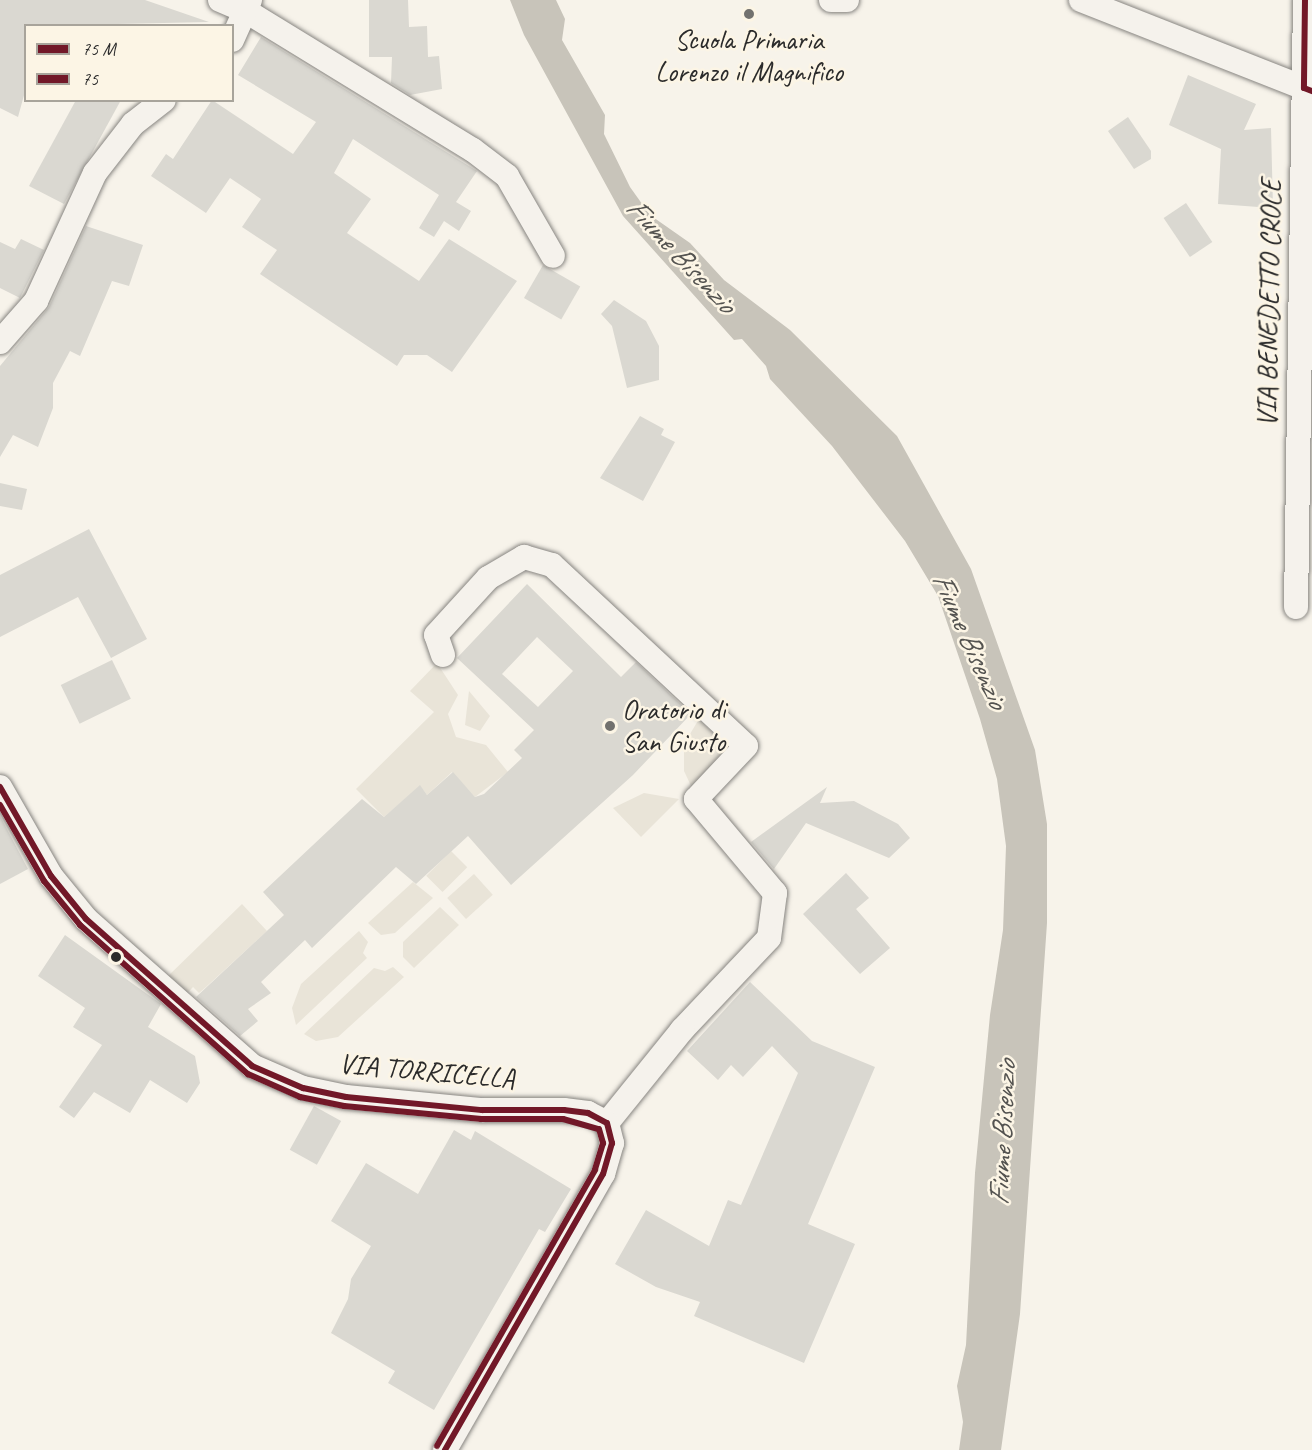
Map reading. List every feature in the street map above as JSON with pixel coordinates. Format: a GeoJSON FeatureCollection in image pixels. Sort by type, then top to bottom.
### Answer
{"type":"FeatureCollection","features":[{"type":"Feature","properties":{"kind":"street"},"geometry":{"type":"LineString","coordinates":[[220,0],[248,5],[427,121],[507,176],[553,256]]}},
{"type":"Feature","properties":{"kind":"street"},"geometry":{"type":"LineString","coordinates":[[831,0],[847,0]]}},
{"type":"Feature","properties":{"kind":"street"},"geometry":{"type":"LineString","coordinates":[[1081,0],[1115,6],[1308,89]]}},
{"type":"Feature","properties":{"kind":"street","name":"VIA BENEDETTO CROCE"},"geometry":{"type":"LineString","coordinates":[[1296,606],[1308,89],[1305,0]]}},
{"type":"Feature","properties":{"kind":"street"},"geometry":{"type":"LineString","coordinates":[[234,36],[248,5]]}},
{"type":"Feature","properties":{"kind":"street"},"geometry":{"type":"LineString","coordinates":[[3,330],[36,301],[96,173],[133,124],[161,102]]}},
{"type":"Feature","properties":{"kind":"street"},"geometry":{"type":"LineString","coordinates":[[443,655],[436,635],[488,578],[524,557],[552,565],[746,746],[696,799],[775,893],[769,938],[682,1030],[607,1123],[612,1143],[603,1174],[445,1450]]}},
{"type":"Feature","properties":{"kind":"street","name":"VIA TORRICELLA"},"geometry":{"type":"LineString","coordinates":[[0,787],[51,876],[86,919],[252,1066],[303,1088],[346,1097],[482,1110],[564,1110],[588,1113],[607,1123]]}},
{"type":"Feature","properties":{"kind":"shaded area"},"geometry":{"type":"Polygon","coordinates":[[[437,663],[458,695],[448,714],[456,737],[486,745],[508,772],[475,797],[452,772],[427,795],[420,786],[384,817],[356,789],[434,712],[410,691],[437,663]]]}},
{"type":"Feature","properties":{"kind":"shaded area"},"geometry":{"type":"Polygon","coordinates":[[[469,691],[490,716],[480,731],[465,725],[469,691]]]}},
{"type":"Feature","properties":{"kind":"shaded area"},"geometry":{"type":"Polygon","coordinates":[[[699,719],[730,750],[692,788],[684,771],[684,744],[699,719]]]}},
{"type":"Feature","properties":{"kind":"shaded area"},"geometry":{"type":"Polygon","coordinates":[[[644,793],[679,799],[641,837],[613,808],[644,793]]]}},
{"type":"Feature","properties":{"kind":"shaded area"},"geometry":{"type":"Polygon","coordinates":[[[451,851],[467,867],[443,892],[426,876],[451,851]]]}},
{"type":"Feature","properties":{"kind":"shaded area"},"geometry":{"type":"Polygon","coordinates":[[[474,874],[493,895],[466,919],[447,898],[474,874]]]}},
{"type":"Feature","properties":{"kind":"shaded area"},"geometry":{"type":"Polygon","coordinates":[[[413,882],[433,898],[395,933],[381,935],[368,923],[413,882]]]}},
{"type":"Feature","properties":{"kind":"shaded area"},"geometry":{"type":"Polygon","coordinates":[[[242,904],[267,931],[199,993],[193,987],[183,998],[165,979],[242,904]]]}},
{"type":"Feature","properties":{"kind":"shaded area"},"geometry":{"type":"Polygon","coordinates":[[[440,907],[459,925],[414,968],[403,957],[403,942],[440,907]]]}},
{"type":"Feature","properties":{"kind":"shaded area"},"geometry":{"type":"Polygon","coordinates":[[[359,931],[368,942],[363,953],[367,958],[296,1025],[292,1008],[301,984],[359,931]]]}},
{"type":"Feature","properties":{"kind":"shaded area"},"geometry":{"type":"Polygon","coordinates":[[[393,967],[404,977],[338,1037],[316,1041],[304,1034],[374,968],[385,971],[393,967]]]}},
{"type":"Feature","properties":{"kind":"water","name":"Fiume Bisenzio"},"geometry":{"type":"Polygon","coordinates":[[[510,0],[556,0],[565,19],[562,40],[605,115],[604,134],[630,187],[650,215],[690,243],[724,280],[790,330],[897,436],[971,569],[1035,750],[1047,824],[1047,923],[1020,1314],[1001,1450],[959,1450],[963,1422],[957,1386],[966,1345],[975,1173],[990,1015],[1003,930],[1006,846],[997,779],[980,719],[938,596],[905,541],[832,446],[770,379],[766,366],[742,339],[734,340],[623,216],[524,35],[510,0]]]}},
{"type":"Feature","properties":{"kind":"building"},"geometry":{"type":"Polygon","coordinates":[[[0,0],[145,0],[209,22],[24,24],[24,95],[18,117],[0,108],[0,0]]]}},
{"type":"Feature","properties":{"kind":"building"},"geometry":{"type":"Polygon","coordinates":[[[369,0],[408,0],[409,27],[427,26],[428,57],[439,56],[442,89],[410,95],[391,83],[392,57],[369,57],[369,0]]]}},
{"type":"Feature","properties":{"kind":"building"},"geometry":{"type":"Polygon","coordinates":[[[261,37],[477,171],[456,202],[471,211],[459,231],[444,221],[434,237],[419,228],[439,195],[353,139],[334,173],[371,199],[347,233],[419,281],[449,239],[517,281],[452,372],[427,355],[404,355],[397,366],[260,274],[277,250],[242,227],[261,199],[230,178],[206,213],[151,176],[166,154],[173,159],[211,102],[215,102],[293,154],[316,122],[238,75],[261,37]]]}},
{"type":"Feature","properties":{"kind":"building"},"geometry":{"type":"Polygon","coordinates":[[[1188,75],[1256,104],[1244,130],[1271,128],[1273,208],[1218,204],[1221,149],[1169,125],[1188,75]]]}},
{"type":"Feature","properties":{"kind":"building"},"geometry":{"type":"Polygon","coordinates":[[[75,102],[120,102],[64,204],[29,186],[75,102]]]}},
{"type":"Feature","properties":{"kind":"building"},"geometry":{"type":"Polygon","coordinates":[[[1128,117],[1151,151],[1151,159],[1134,169],[1108,131],[1128,117]]]}},
{"type":"Feature","properties":{"kind":"building"},"geometry":{"type":"Polygon","coordinates":[[[1186,203],[1212,242],[1190,257],[1164,218],[1186,203]]]}},
{"type":"Feature","properties":{"kind":"building"},"geometry":{"type":"Polygon","coordinates":[[[86,226],[143,245],[129,286],[112,281],[80,356],[70,351],[53,383],[53,408],[38,447],[13,435],[0,457],[0,366],[49,307],[86,226]]]}},
{"type":"Feature","properties":{"kind":"building"},"geometry":{"type":"Polygon","coordinates":[[[21,239],[44,250],[20,298],[0,288],[0,242],[15,249],[21,239]]]}},
{"type":"Feature","properties":{"kind":"building"},"geometry":{"type":"Polygon","coordinates":[[[543,265],[580,286],[561,319],[524,298],[543,265]]]}},
{"type":"Feature","properties":{"kind":"building"},"geometry":{"type":"Polygon","coordinates":[[[614,300],[646,321],[659,346],[659,380],[627,388],[612,326],[601,314],[614,300]]]}},
{"type":"Feature","properties":{"kind":"building"},"geometry":{"type":"Polygon","coordinates":[[[640,416],[664,429],[661,435],[675,442],[643,501],[600,478],[640,416]]]}},
{"type":"Feature","properties":{"kind":"building"},"geometry":{"type":"Polygon","coordinates":[[[0,483],[27,489],[22,510],[0,506],[0,483]]]}},
{"type":"Feature","properties":{"kind":"building"},"geometry":{"type":"Polygon","coordinates":[[[89,529],[147,639],[111,658],[78,597],[0,637],[0,575],[89,529]]]}},
{"type":"Feature","properties":{"kind":"building"},"geometry":{"type":"Polygon","coordinates":[[[527,584],[621,677],[636,662],[691,714],[633,775],[511,885],[468,836],[416,884],[396,867],[312,948],[305,940],[261,982],[271,993],[248,1009],[258,1021],[240,1036],[196,997],[284,915],[263,892],[362,799],[384,817],[420,785],[427,795],[453,772],[475,797],[484,794],[522,758],[514,750],[534,730],[457,658],[527,584]],[[537,637],[502,674],[538,707],[573,671],[537,637]]]}},
{"type":"Feature","properties":{"kind":"building"},"geometry":{"type":"Polygon","coordinates":[[[112,660],[131,699],[80,724],[61,685],[112,660]]]}},
{"type":"Feature","properties":{"kind":"building"},"geometry":{"type":"Polygon","coordinates":[[[827,787],[820,803],[854,801],[898,824],[910,838],[889,858],[806,823],[774,869],[751,842],[827,787]]]}},
{"type":"Feature","properties":{"kind":"building"},"geometry":{"type":"Polygon","coordinates":[[[0,816],[28,869],[0,884],[0,816]]]}},
{"type":"Feature","properties":{"kind":"building"},"geometry":{"type":"Polygon","coordinates":[[[846,873],[869,898],[856,909],[890,948],[860,974],[803,914],[846,873]]]}},
{"type":"Feature","properties":{"kind":"building"},"geometry":{"type":"Polygon","coordinates":[[[65,935],[161,1004],[148,1027],[195,1056],[200,1083],[187,1103],[150,1080],[130,1113],[94,1092],[74,1118],[59,1107],[102,1045],[73,1027],[85,1008],[38,976],[65,935]]]}},
{"type":"Feature","properties":{"kind":"building"},"geometry":{"type":"Polygon","coordinates":[[[750,982],[812,1041],[875,1067],[808,1224],[855,1244],[804,1363],[694,1316],[700,1302],[656,1287],[615,1264],[646,1210],[709,1246],[728,1200],[741,1205],[798,1073],[772,1046],[743,1077],[731,1065],[718,1080],[687,1051],[750,982]]]}},
{"type":"Feature","properties":{"kind":"building"},"geometry":{"type":"Polygon","coordinates":[[[314,1106],[341,1121],[317,1165],[290,1150],[314,1106]]]}},
{"type":"Feature","properties":{"kind":"building"},"geometry":{"type":"Polygon","coordinates":[[[454,1130],[471,1140],[475,1131],[571,1189],[545,1232],[539,1229],[434,1410],[388,1383],[395,1371],[331,1333],[348,1299],[351,1279],[371,1246],[331,1221],[366,1163],[418,1194],[454,1130]]]}},
{"type":"Feature","properties":{"kind":"transit line"},"geometry":{"type":"LineString","coordinates":[[1305,0],[1304,88],[1312,91]]}},
{"type":"Feature","properties":{"kind":"transit line"},"geometry":{"type":"LineString","coordinates":[[0,787],[51,876],[86,919],[252,1066],[303,1088],[346,1097],[482,1110],[564,1110],[588,1113],[607,1123],[612,1143],[603,1174],[445,1450]]}},
{"type":"Feature","properties":{"kind":"transit line","name":"75"},"geometry":{"type":"LineString","coordinates":[[0,805],[44,881],[80,925],[248,1074],[300,1097],[344,1106],[481,1119],[563,1119],[599,1129],[603,1143],[595,1170],[437,1446]]}},
{"type":"Feature","properties":{"kind":"place","name":"Scuola Primaria Lorenzo il Magnifico"},"geometry":{"type":"Point","coordinates":[749,14]}},
{"type":"Feature","properties":{"kind":"place","name":"Oratorio di San Giusto"},"geometry":{"type":"Point","coordinates":[610,726]}}]}
